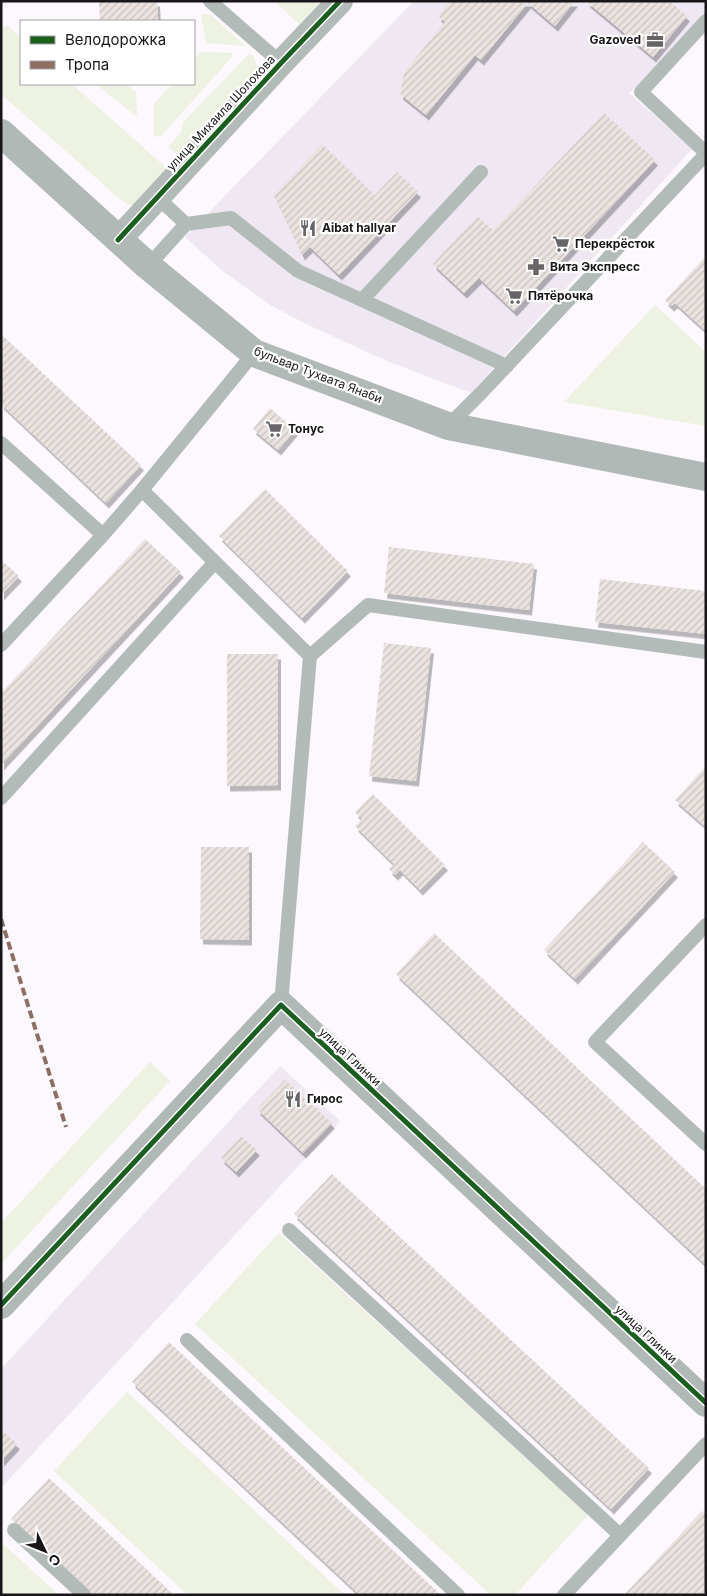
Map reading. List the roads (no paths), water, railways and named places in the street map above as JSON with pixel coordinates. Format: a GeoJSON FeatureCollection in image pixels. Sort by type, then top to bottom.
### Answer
{"type":"FeatureCollection","features":[{"type":"Feature","properties":{"kind":"street","name":"улица Михаила Шолохова"},"geometry":{"type":"LineString","coordinates":[[118,240],[281,62],[340,1]]}},
{"type":"Feature","properties":{"kind":"street","name":"бульвар Тухвата Янаби"},"geometry":{"type":"LineString","coordinates":[[1,133],[118,240],[254,353],[448,426],[706,477]]}},
{"type":"Feature","properties":{"kind":"street"},"geometry":{"type":"LineString","coordinates":[[1,1305],[280,1005]]}},
{"type":"Feature","properties":{"kind":"street","name":"улица Глинки"},"geometry":{"type":"LineString","coordinates":[[280,1005],[706,1403]]}},
{"type":"Feature","properties":{"kind":"lane"},"geometry":{"type":"LineString","coordinates":[[210,1],[281,62]]}},
{"type":"Feature","properties":{"kind":"lane"},"geometry":{"type":"LineString","coordinates":[[448,426],[507,366],[706,153],[641,92],[706,21]]}},
{"type":"Feature","properties":{"kind":"lane"},"geometry":{"type":"LineString","coordinates":[[362,300],[482,172]]}},
{"type":"Feature","properties":{"kind":"lane"},"geometry":{"type":"LineString","coordinates":[[157,197],[186,224]]}},
{"type":"Feature","properties":{"kind":"lane"},"geometry":{"type":"LineString","coordinates":[[148,266],[186,224],[231,218],[298,271],[507,366]]}},
{"type":"Feature","properties":{"kind":"lane"},"geometry":{"type":"LineString","coordinates":[[1,645],[142,490],[254,353]]}},
{"type":"Feature","properties":{"kind":"lane"},"geometry":{"type":"LineString","coordinates":[[1,443],[103,535]]}},
{"type":"Feature","properties":{"kind":"lane"},"geometry":{"type":"LineString","coordinates":[[142,490],[310,656]]}},
{"type":"Feature","properties":{"kind":"lane"},"geometry":{"type":"LineString","coordinates":[[1,798],[215,562]]}},
{"type":"Feature","properties":{"kind":"lane"},"geometry":{"type":"LineString","coordinates":[[280,1005],[310,656],[368,605],[706,652]]}},
{"type":"Feature","properties":{"kind":"lane"},"geometry":{"type":"LineString","coordinates":[[706,925],[595,1042],[706,1144]]}},
{"type":"Feature","properties":{"kind":"lane"},"geometry":{"type":"LineString","coordinates":[[289,1230],[620,1535]]}},
{"type":"Feature","properties":{"kind":"lane"},"geometry":{"type":"LineString","coordinates":[[187,1340],[458,1595]]}},
{"type":"Feature","properties":{"kind":"lane"},"geometry":{"type":"LineString","coordinates":[[564,1595],[706,1444]]}},
{"type":"Feature","properties":{"kind":"lane"},"geometry":{"type":"LineString","coordinates":[[14,1530],[84,1595]]}},
{"type":"Feature","properties":{"kind":"place","name":"Gazoved"},"geometry":{"type":"Point","coordinates":[655,40]}},
{"type":"Feature","properties":{"kind":"place","name":"Aibat hallyar"},"geometry":{"type":"Point","coordinates":[308,228]}},
{"type":"Feature","properties":{"kind":"place","name":"Перекрёсток"},"geometry":{"type":"Point","coordinates":[561,244]}},
{"type":"Feature","properties":{"kind":"place","name":"Вита Экспресс"},"geometry":{"type":"Point","coordinates":[536,267]}},
{"type":"Feature","properties":{"kind":"place","name":"Пятёрочка"},"geometry":{"type":"Point","coordinates":[514,296]}},
{"type":"Feature","properties":{"kind":"place","name":"Тонус"},"geometry":{"type":"Point","coordinates":[274,429]}},
{"type":"Feature","properties":{"kind":"place","name":"Гирос"},"geometry":{"type":"Point","coordinates":[293,1099]}}]}
